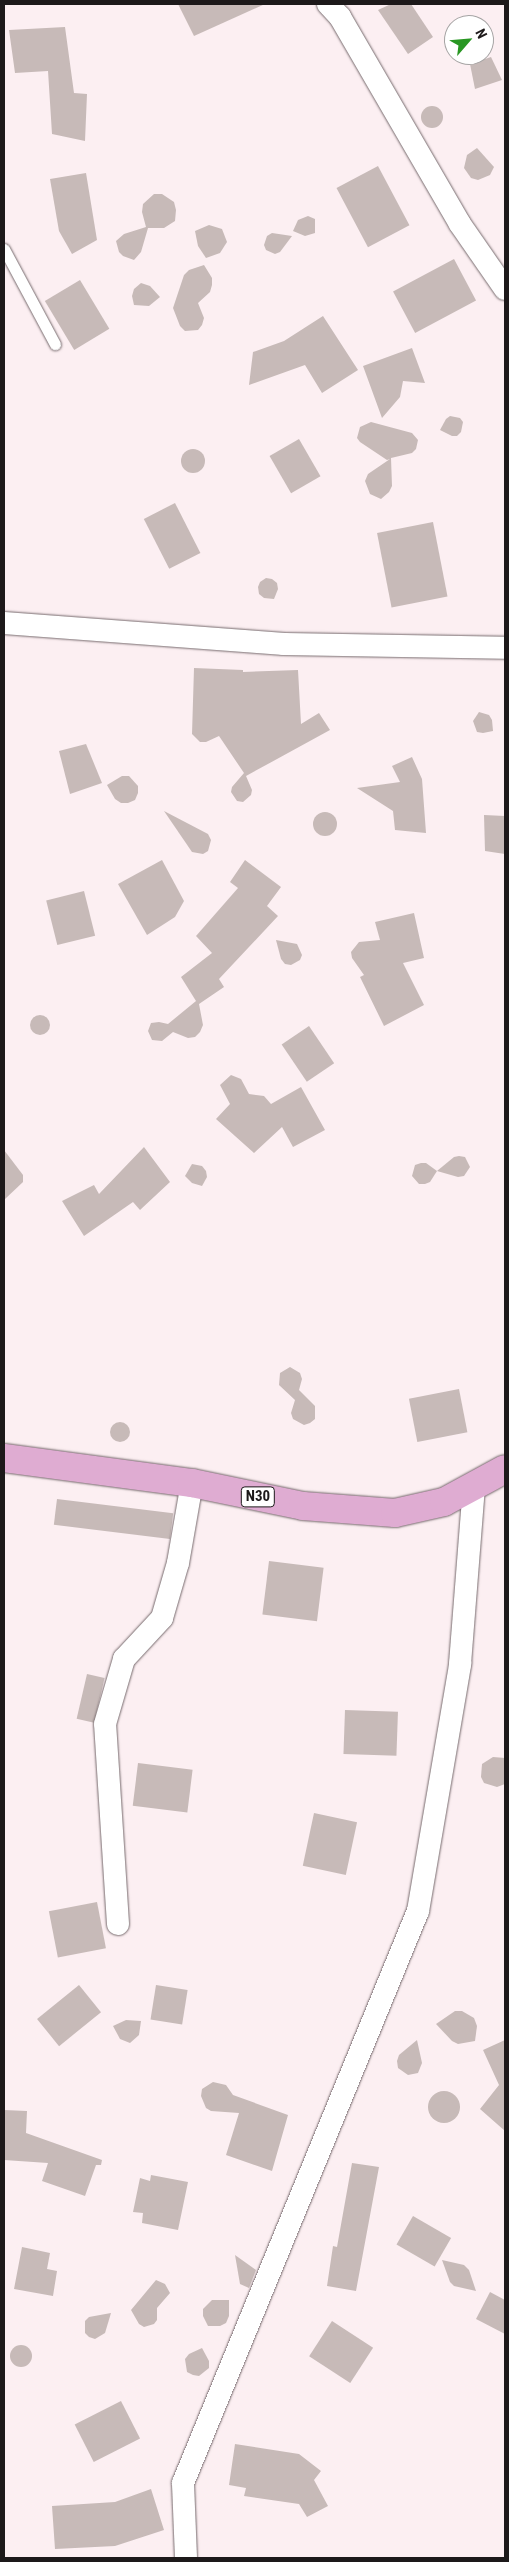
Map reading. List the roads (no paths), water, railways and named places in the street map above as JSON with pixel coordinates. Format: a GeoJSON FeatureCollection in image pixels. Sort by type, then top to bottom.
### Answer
{"type":"FeatureCollection","features":[{"type":"Feature","properties":{"kind":"main road","name":"N30"},"geometry":{"type":"LineString","coordinates":[[4,1458],[192,1483],[304,1506],[395,1512],[444,1502],[474,1488],[505,1469]]}},
{"type":"Feature","properties":{"kind":"street"},"geometry":{"type":"LineString","coordinates":[[328,4],[340,17],[460,224],[505,289]]}},
{"type":"Feature","properties":{"kind":"street"},"geometry":{"type":"LineString","coordinates":[[4,623],[284,644],[505,648]]}},
{"type":"Feature","properties":{"kind":"street"},"geometry":{"type":"LineString","coordinates":[[118,1924],[105,1724],[124,1659],[162,1618],[178,1563],[192,1483]]}},
{"type":"Feature","properties":{"kind":"street"},"geometry":{"type":"LineString","coordinates":[[186,2558],[182,2484],[418,1911],[460,1664],[474,1488]]}},
{"type":"Feature","properties":{"kind":"lane"},"geometry":{"type":"LineString","coordinates":[[4,249],[55,344]]}}]}
